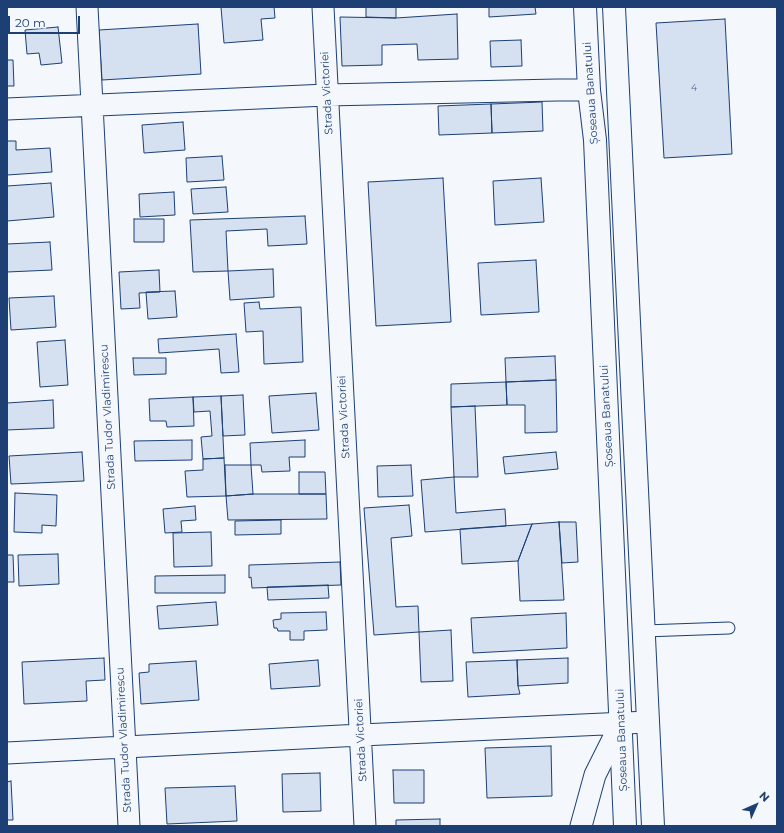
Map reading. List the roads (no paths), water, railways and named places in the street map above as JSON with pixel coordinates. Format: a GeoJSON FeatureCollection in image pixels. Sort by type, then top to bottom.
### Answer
{"type":"FeatureCollection","features":[{"type":"Feature","properties":{"kind":"main road","name":"Șoseaua Banatului"},"geometry":{"type":"LineString","coordinates":[[585,7],[589,90],[595,148],[625,826]]}},
{"type":"Feature","properties":{"kind":"main road"},"geometry":{"type":"LineString","coordinates":[[614,7],[653,826]]}},
{"type":"Feature","properties":{"kind":"street","name":"Strada Tudor Vladimirescu"},"geometry":{"type":"LineString","coordinates":[[87,7],[129,826]]}},
{"type":"Feature","properties":{"kind":"street","name":"Strada Victoriei"},"geometry":{"type":"LineString","coordinates":[[323,7],[365,826]]}},
{"type":"Feature","properties":{"kind":"street"},"geometry":{"type":"LineString","coordinates":[[7,109],[327,95],[589,90]]}},
{"type":"Feature","properties":{"kind":"street"},"geometry":{"type":"LineString","coordinates":[[7,754],[361,735],[648,722]]}},
{"type":"Feature","properties":{"kind":"street"},"geometry":{"type":"LineString","coordinates":[[580,826],[595,775],[621,723]]}},
{"type":"Feature","properties":{"kind":"lane"},"geometry":{"type":"LineString","coordinates":[[644,631],[729,628]]}}]}
